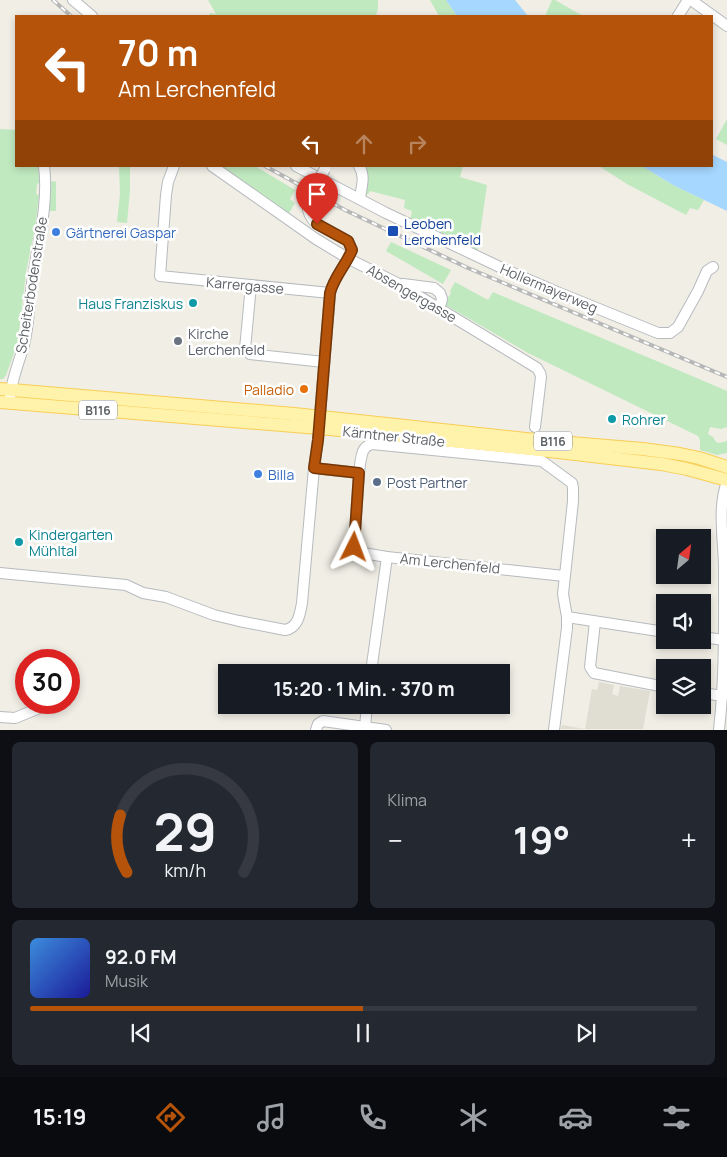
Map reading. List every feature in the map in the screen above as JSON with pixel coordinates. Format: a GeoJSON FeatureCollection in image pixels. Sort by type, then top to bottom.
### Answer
{"type":"FeatureCollection","features":[{"type":"Feature","properties":{"kind":"main road","name":"Kärntner Straße"},"geometry":{"type":"LineString","coordinates":[[5,396],[94,394],[661,464],[687,469],[727,481]]}},
{"type":"Feature","properties":{"kind":"main road","name":"Kärntner Straße"},"geometry":{"type":"LineString","coordinates":[[5,396],[643,449],[680,454],[727,466]]}},
{"type":"Feature","properties":{"kind":"street"},"geometry":{"type":"LineString","coordinates":[[73,0],[91,15]]}},
{"type":"Feature","properties":{"kind":"street"},"geometry":{"type":"LineString","coordinates":[[679,15],[689,0],[711,15]]}},
{"type":"Feature","properties":{"kind":"street"},"geometry":{"type":"LineString","coordinates":[[713,16],[727,26]]}},
{"type":"Feature","properties":{"kind":"street","name":"Scheiterbodenstraße"},"geometry":{"type":"LineString","coordinates":[[5,396],[24,345],[42,219],[46,179],[44,167]]}},
{"type":"Feature","properties":{"kind":"street","name":"Karrergasse"},"geometry":{"type":"LineString","coordinates":[[174,167],[166,195],[160,276],[330,293]]}},
{"type":"Feature","properties":{"kind":"street","name":"Absengergasse"},"geometry":{"type":"LineString","coordinates":[[213,167],[308,234],[397,283],[537,368],[541,377],[535,427]]}},
{"type":"Feature","properties":{"kind":"street","name":"Hollermayerweg"},"geometry":{"type":"LineString","coordinates":[[298,167],[394,217],[504,270],[658,333],[670,333],[678,327],[698,292],[707,271],[713,267]]}},
{"type":"Feature","properties":{"kind":"street"},"geometry":{"type":"LineString","coordinates":[[0,573],[126,585],[143,593],[166,597],[214,615],[277,629],[288,630],[292,628],[298,620],[302,603],[330,293],[352,250],[348,241],[313,221],[307,208],[308,198],[325,167]]}},
{"type":"Feature","properties":{"kind":"street"},"geometry":{"type":"LineString","coordinates":[[360,167],[364,179],[360,199]]}},
{"type":"Feature","properties":{"kind":"street"},"geometry":{"type":"LineString","coordinates":[[397,283],[434,288],[440,293],[442,299],[437,307]]}},
{"type":"Feature","properties":{"kind":"street"},"geometry":{"type":"LineString","coordinates":[[251,285],[245,349],[247,352],[250,354],[324,362]]}},
{"type":"Feature","properties":{"kind":"street","name":"Am Lerchenfeld"},"geometry":{"type":"LineString","coordinates":[[372,444],[542,461],[568,479],[573,486],[564,576],[356,552],[354,548],[359,473],[364,450],[372,444]]}},
{"type":"Feature","properties":{"kind":"street"},"geometry":{"type":"LineString","coordinates":[[314,468],[359,473]]}},
{"type":"Feature","properties":{"kind":"street"},"geometry":{"type":"LineString","coordinates":[[719,730],[723,696],[724,640],[722,508],[723,494],[727,481]]}},
{"type":"Feature","properties":{"kind":"street"},"geometry":{"type":"LineString","coordinates":[[372,664],[387,557]]}},
{"type":"Feature","properties":{"kind":"street"},"geometry":{"type":"LineString","coordinates":[[554,730],[567,628],[563,594],[564,576]]}},
{"type":"Feature","properties":{"kind":"street"},"geometry":{"type":"LineString","coordinates":[[567,617],[656,631]]}},
{"type":"Feature","properties":{"kind":"street"},"geometry":{"type":"LineString","coordinates":[[595,622],[590,667],[594,673],[656,684]]}},
{"type":"Feature","properties":{"kind":"street"},"geometry":{"type":"LineString","coordinates":[[711,638],[724,640]]}},
{"type":"Feature","properties":{"kind":"street"},"geometry":{"type":"LineString","coordinates":[[711,694],[723,696]]}},
{"type":"Feature","properties":{"kind":"street"},"geometry":{"type":"LineString","coordinates":[[0,717],[14,718],[24,714]]}},
{"type":"Feature","properties":{"kind":"street"},"geometry":{"type":"LineString","coordinates":[[365,727],[366,714]]}},
{"type":"Feature","properties":{"kind":"street"},"geometry":{"type":"LineString","coordinates":[[316,730],[318,724],[323,721],[386,730]]}},
{"type":"Feature","properties":{"kind":"shaded area"},"geometry":{"type":"Polygon","coordinates":[[[599,682],[614,685],[612,694],[618,696],[620,686],[650,691],[643,729],[585,729],[592,689],[597,690],[599,682]]]}},
{"type":"Feature","properties":{"kind":"shaded area"},"geometry":{"type":"Polygon","coordinates":[[[562,725],[585,729],[561,729],[562,725]]]}},
{"type":"Feature","properties":{"kind":"green space"},"geometry":{"type":"Polygon","coordinates":[[[208,0],[378,0],[376,15],[209,15],[210,13],[216,14],[208,0]]]}},
{"type":"Feature","properties":{"kind":"green space"},"geometry":{"type":"Polygon","coordinates":[[[430,0],[446,0],[456,15],[438,15],[430,0]]]}},
{"type":"Feature","properties":{"kind":"green space"},"geometry":{"type":"Polygon","coordinates":[[[552,0],[555,0],[581,15],[545,15],[552,0]]]}},
{"type":"Feature","properties":{"kind":"green space"},"geometry":{"type":"Polygon","coordinates":[[[727,119],[727,145],[716,139],[727,119]]]}},
{"type":"Feature","properties":{"kind":"green space"},"geometry":{"type":"Polygon","coordinates":[[[0,129],[15,130],[15,167],[38,167],[40,182],[37,184],[36,194],[39,195],[35,228],[26,272],[18,342],[6,375],[3,379],[0,379],[0,129]]]}},
{"type":"Feature","properties":{"kind":"green space"},"geometry":{"type":"Polygon","coordinates":[[[119,167],[130,167],[127,223],[117,222],[120,194],[119,167]]]}},
{"type":"Feature","properties":{"kind":"green space"},"geometry":{"type":"Polygon","coordinates":[[[218,167],[257,167],[295,190],[290,199],[295,203],[288,215],[218,167]]]}},
{"type":"Feature","properties":{"kind":"green space"},"geometry":{"type":"Polygon","coordinates":[[[363,167],[463,167],[460,177],[487,185],[477,254],[410,221],[412,211],[404,208],[405,200],[370,191],[367,194],[365,191],[363,167]]]}},
{"type":"Feature","properties":{"kind":"green space"},"geometry":{"type":"Polygon","coordinates":[[[601,167],[644,167],[673,185],[704,200],[698,210],[690,208],[686,215],[627,184],[601,167]]]}},
{"type":"Feature","properties":{"kind":"green space"},"geometry":{"type":"Polygon","coordinates":[[[56,182],[56,211],[47,211],[50,183],[56,182]]]}},
{"type":"Feature","properties":{"kind":"green space"},"geometry":{"type":"Polygon","coordinates":[[[391,242],[451,270],[443,284],[386,251],[391,242]]]}},
{"type":"Feature","properties":{"kind":"green space"},"geometry":{"type":"Polygon","coordinates":[[[455,282],[488,300],[493,292],[727,391],[727,427],[721,429],[710,427],[708,434],[716,442],[727,441],[727,453],[717,455],[700,450],[698,436],[528,353],[444,304],[455,282]]]}},
{"type":"Feature","properties":{"kind":"water"},"geometry":{"type":"Polygon","coordinates":[[[446,0],[515,0],[527,15],[456,15],[446,0]]]}},
{"type":"Feature","properties":{"kind":"water"},"geometry":{"type":"Polygon","coordinates":[[[713,155],[727,162],[727,211],[673,185],[644,167],[713,167],[713,155]]]}},
{"type":"Feature","properties":{"kind":"railway"},"geometry":{"type":"LineString","coordinates":[[53,0],[70,15]]}},
{"type":"Feature","properties":{"kind":"railway"},"geometry":{"type":"LineString","coordinates":[[267,167],[345,210],[468,268],[727,377]]}},
{"type":"Feature","properties":{"kind":"place","name":"Leoben Lerchenfeld"},"geometry":{"type":"Point","coordinates":[393,231]}},
{"type":"Feature","properties":{"kind":"place","name":"Gärtnerei Gaspar"},"geometry":{"type":"Point","coordinates":[56,232]}},
{"type":"Feature","properties":{"kind":"place","name":"Haus Franziskus"},"geometry":{"type":"Point","coordinates":[193,303]}},
{"type":"Feature","properties":{"kind":"place","name":"Kirche Lerchenfeld"},"geometry":{"type":"Point","coordinates":[178,341]}},
{"type":"Feature","properties":{"kind":"place","name":"Palladio"},"geometry":{"type":"Point","coordinates":[304,389]}},
{"type":"Feature","properties":{"kind":"place","name":"Rohrer"},"geometry":{"type":"Point","coordinates":[612,419]}},
{"type":"Feature","properties":{"kind":"place","name":"Billa"},"geometry":{"type":"Point","coordinates":[258,474]}},
{"type":"Feature","properties":{"kind":"place","name":"Post Partner"},"geometry":{"type":"Point","coordinates":[377,482]}},
{"type":"Feature","properties":{"kind":"place","name":"Kindergarten Mühltal"},"geometry":{"type":"Point","coordinates":[19,542]}},
{"type":"Feature","properties":{"kind":"route"},"geometry":{"type":"LineString","coordinates":[[317,224],[344,238],[351,245],[352,250],[330,293],[314,468],[359,473],[354,547]]}}]}
